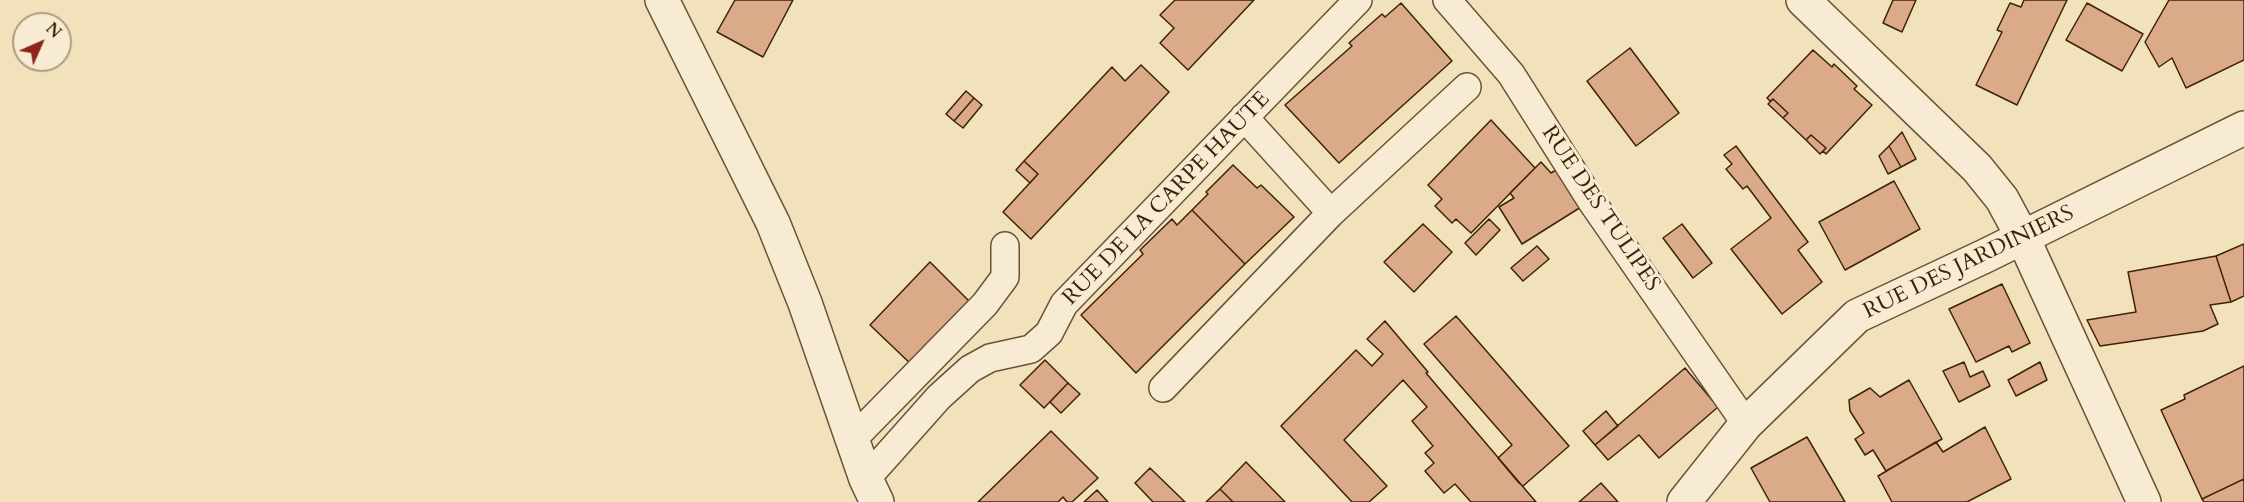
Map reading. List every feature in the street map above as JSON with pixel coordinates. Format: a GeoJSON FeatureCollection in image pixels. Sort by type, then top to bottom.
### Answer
{"type":"FeatureCollection","features":[{"type":"Feature","properties":{"kind":"street","name":"RUE DE LA CARPE HAUTE"},"geometry":{"type":"LineString","coordinates":[[662,0],[772,223],[805,303],[871,491]]}},
{"type":"Feature","properties":{"kind":"street"},"geometry":{"type":"LineString","coordinates":[[1803,0],[1977,168],[2002,199],[2023,238],[2144,502]]}},
{"type":"Feature","properties":{"kind":"street","name":"RUE DES JARDINIERS"},"geometry":{"type":"LineString","coordinates":[[1684,502],[1746,424],[1857,316],[2023,238],[2244,128]]}},
{"type":"Feature","properties":{"kind":"lane","name":"RUE DE LA CARPE HAUTE"},"geometry":{"type":"LineString","coordinates":[[871,491],[939,397],[970,369],[990,358],[1031,349],[1049,333],[1064,304],[1358,0]]}},
{"type":"Feature","properties":{"kind":"lane","name":"RUE DES TULIPES"},"geometry":{"type":"LineString","coordinates":[[1447,0],[1511,74],[1592,202],[1746,424]]}},
{"type":"Feature","properties":{"kind":"lane"},"geometry":{"type":"LineString","coordinates":[[1163,388],[1331,213],[1467,87]]}},
{"type":"Feature","properties":{"kind":"lane"},"geometry":{"type":"LineString","coordinates":[[1244,117],[1331,213]]}},
{"type":"Feature","properties":{"kind":"lane"},"geometry":{"type":"LineString","coordinates":[[852,440],[985,304],[1005,277],[1005,246]]}},
{"type":"Feature","properties":{"kind":"building"},"geometry":{"type":"Polygon","coordinates":[[[735,0],[793,0],[763,57],[717,32],[735,0]]]}},
{"type":"Feature","properties":{"kind":"building"},"geometry":{"type":"Polygon","coordinates":[[[1175,0],[1254,0],[1188,70],[1160,43],[1174,28],[1160,15],[1175,0]]]}},
{"type":"Feature","properties":{"kind":"building"},"geometry":{"type":"Polygon","coordinates":[[[1893,0],[1916,0],[1902,32],[1883,23],[1893,0]]]}},
{"type":"Feature","properties":{"kind":"building"},"geometry":{"type":"Polygon","coordinates":[[[2024,0],[2067,0],[2017,105],[1976,85],[2002,32],[1997,30],[2010,3],[2021,7],[2024,0]]]}},
{"type":"Feature","properties":{"kind":"building"},"geometry":{"type":"Polygon","coordinates":[[[2169,0],[2244,0],[2244,60],[2186,88],[2172,58],[2159,67],[2145,42],[2169,0]]]}},
{"type":"Feature","properties":{"kind":"building"},"geometry":{"type":"Polygon","coordinates":[[[1401,3],[1452,61],[1339,163],[1285,105],[1352,46],[1349,43],[1382,14],[1385,17],[1401,3]]]}},
{"type":"Feature","properties":{"kind":"building"},"geometry":{"type":"Polygon","coordinates":[[[2087,3],[2143,34],[2122,71],[2066,40],[2087,3]]]}},
{"type":"Feature","properties":{"kind":"building"},"geometry":{"type":"Polygon","coordinates":[[[1630,48],[1679,113],[1636,146],[1587,81],[1630,48]]]}},
{"type":"Feature","properties":{"kind":"building"},"geometry":{"type":"Polygon","coordinates":[[[1813,50],[1832,67],[1834,64],[1857,86],[1854,89],[1872,105],[1826,154],[1823,151],[1826,148],[1811,135],[1806,140],[1783,118],[1788,113],[1773,99],[1770,101],[1767,98],[1813,50]]]}},
{"type":"Feature","properties":{"kind":"building"},"geometry":{"type":"Polygon","coordinates":[[[1141,65],[1169,92],[1031,239],[1003,212],[1038,174],[1024,161],[1112,67],[1125,81],[1141,65]]]}},
{"type":"Feature","properties":{"kind":"building"},"geometry":{"type":"Polygon","coordinates":[[[966,91],[974,98],[954,121],[946,114],[966,91]]]}},
{"type":"Feature","properties":{"kind":"building"},"geometry":{"type":"Polygon","coordinates":[[[974,98],[982,105],[963,128],[954,121],[974,98]]]}},
{"type":"Feature","properties":{"kind":"building"},"geometry":{"type":"Polygon","coordinates":[[[1773,99],[1788,113],[1783,118],[1768,104],[1773,99]]]}},
{"type":"Feature","properties":{"kind":"building"},"geometry":{"type":"Polygon","coordinates":[[[1491,120],[1535,168],[1471,233],[1456,219],[1452,223],[1435,206],[1442,199],[1428,185],[1491,120]]]}},
{"type":"Feature","properties":{"kind":"building"},"geometry":{"type":"Polygon","coordinates":[[[1902,132],[1916,159],[1901,167],[1889,146],[1902,132]]]}},
{"type":"Feature","properties":{"kind":"building"},"geometry":{"type":"Polygon","coordinates":[[[1811,135],[1826,148],[1820,154],[1806,140],[1811,135]]]}},
{"type":"Feature","properties":{"kind":"building"},"geometry":{"type":"Polygon","coordinates":[[[1736,146],[1808,242],[1798,250],[1822,282],[1782,314],[1731,249],[1771,218],[1747,186],[1743,189],[1726,169],[1732,164],[1724,155],[1736,146]]]}},
{"type":"Feature","properties":{"kind":"building"},"geometry":{"type":"Polygon","coordinates":[[[1889,146],[1901,167],[1888,174],[1879,156],[1889,146]]]}},
{"type":"Feature","properties":{"kind":"building"},"geometry":{"type":"Polygon","coordinates":[[[1024,161],[1038,174],[1030,183],[1016,170],[1024,161]]]}},
{"type":"Feature","properties":{"kind":"building"},"geometry":{"type":"Polygon","coordinates":[[[1541,162],[1551,173],[1556,170],[1581,207],[1522,244],[1499,207],[1514,198],[1510,193],[1541,162]]]}},
{"type":"Feature","properties":{"kind":"building"},"geometry":{"type":"Polygon","coordinates":[[[1233,165],[1257,188],[1261,185],[1294,217],[1245,264],[1192,210],[1233,165]]]}},
{"type":"Feature","properties":{"kind":"building"},"geometry":{"type":"Polygon","coordinates":[[[1894,181],[1920,229],[1845,270],[1819,222],[1894,181]]]}},
{"type":"Feature","properties":{"kind":"building"},"geometry":{"type":"Polygon","coordinates":[[[1192,210],[1245,264],[1136,373],[1081,315],[1143,254],[1140,250],[1172,219],[1177,225],[1192,210]]]}},
{"type":"Feature","properties":{"kind":"building"},"geometry":{"type":"Polygon","coordinates":[[[1489,219],[1500,230],[1476,255],[1465,243],[1489,219]]]}},
{"type":"Feature","properties":{"kind":"building"},"geometry":{"type":"Polygon","coordinates":[[[1423,224],[1452,252],[1414,292],[1384,262],[1423,224]]]}},
{"type":"Feature","properties":{"kind":"building"},"geometry":{"type":"Polygon","coordinates":[[[1682,224],[1712,263],[1693,278],[1663,238],[1682,224]]]}},
{"type":"Feature","properties":{"kind":"building"},"geometry":{"type":"Polygon","coordinates":[[[2244,244],[2244,296],[2231,302],[2216,256],[2244,244]]]}},
{"type":"Feature","properties":{"kind":"building"},"geometry":{"type":"Polygon","coordinates":[[[1537,246],[1549,259],[1523,281],[1511,268],[1537,246]]]}},
{"type":"Feature","properties":{"kind":"building"},"geometry":{"type":"Polygon","coordinates":[[[2216,256],[2231,302],[2210,305],[2218,324],[2203,331],[2100,346],[2087,320],[2136,312],[2128,272],[2216,256]]]}},
{"type":"Feature","properties":{"kind":"building"},"geometry":{"type":"Polygon","coordinates":[[[930,262],[973,305],[914,367],[870,325],[930,262]]]}},
{"type":"Feature","properties":{"kind":"building"},"geometry":{"type":"Polygon","coordinates":[[[2002,284],[2030,343],[2012,352],[2009,346],[1976,362],[1949,309],[2002,284]]]}},
{"type":"Feature","properties":{"kind":"building"},"geometry":{"type":"Polygon","coordinates":[[[1456,316],[1569,446],[1523,486],[1498,458],[1512,445],[1424,344],[1456,316]]]}},
{"type":"Feature","properties":{"kind":"building"},"geometry":{"type":"Polygon","coordinates":[[[1385,321],[1428,372],[1426,373],[1536,502],[1471,502],[1455,484],[1444,493],[1425,471],[1434,463],[1425,453],[1433,446],[1412,421],[1427,407],[1403,380],[1344,440],[1387,486],[1369,502],[1352,502],[1281,426],[1356,350],[1372,366],[1383,354],[1367,339],[1385,321]]]}},
{"type":"Feature","properties":{"kind":"building"},"geometry":{"type":"Polygon","coordinates":[[[1045,360],[1068,383],[1044,408],[1020,385],[1045,360]]]}},
{"type":"Feature","properties":{"kind":"building"},"geometry":{"type":"Polygon","coordinates":[[[1964,362],[1970,377],[1983,371],[1990,386],[1959,402],[1943,371],[1964,362]]]}},
{"type":"Feature","properties":{"kind":"building"},"geometry":{"type":"Polygon","coordinates":[[[2040,362],[2047,380],[2016,396],[2008,380],[2040,362]]]}},
{"type":"Feature","properties":{"kind":"building"},"geometry":{"type":"Polygon","coordinates":[[[2244,366],[2244,479],[2202,499],[2161,410],[2185,399],[2184,395],[2244,366]]]}},
{"type":"Feature","properties":{"kind":"building"},"geometry":{"type":"Polygon","coordinates":[[[1685,368],[1718,407],[1659,458],[1639,435],[1608,460],[1595,445],[1685,368]]]}},
{"type":"Feature","properties":{"kind":"building"},"geometry":{"type":"Polygon","coordinates":[[[1909,380],[1942,439],[1886,471],[1873,450],[1865,455],[1855,439],[1864,433],[1850,411],[1849,400],[1870,388],[1880,397],[1909,380]]]}},
{"type":"Feature","properties":{"kind":"building"},"geometry":{"type":"Polygon","coordinates":[[[1068,383],[1080,394],[1061,413],[1050,402],[1068,383]]]}},
{"type":"Feature","properties":{"kind":"building"},"geometry":{"type":"Polygon","coordinates":[[[1606,411],[1618,426],[1595,445],[1583,431],[1606,411]]]}},
{"type":"Feature","properties":{"kind":"building"},"geometry":{"type":"Polygon","coordinates":[[[1985,427],[2011,479],[1967,502],[1892,502],[1878,476],[1936,442],[1943,452],[1985,427]]]}},
{"type":"Feature","properties":{"kind":"building"},"geometry":{"type":"Polygon","coordinates":[[[1051,431],[1098,478],[1072,502],[1067,502],[1063,497],[1058,502],[978,502],[1051,431]]]}},
{"type":"Feature","properties":{"kind":"building"},"geometry":{"type":"Polygon","coordinates":[[[1807,437],[1845,502],[1770,502],[1751,468],[1807,437]]]}},
{"type":"Feature","properties":{"kind":"building"},"geometry":{"type":"Polygon","coordinates":[[[1246,462],[1285,502],[1233,502],[1220,489],[1246,462]]]}},
{"type":"Feature","properties":{"kind":"building"},"geometry":{"type":"Polygon","coordinates":[[[1150,468],[1185,502],[1153,502],[1135,483],[1150,468]]]}},
{"type":"Feature","properties":{"kind":"building"},"geometry":{"type":"Polygon","coordinates":[[[2244,479],[2244,502],[2204,502],[2202,499],[2244,479]]]}},
{"type":"Feature","properties":{"kind":"building"},"geometry":{"type":"Polygon","coordinates":[[[1601,483],[1618,502],[1579,502],[1601,483]]]}},
{"type":"Feature","properties":{"kind":"building"},"geometry":{"type":"Polygon","coordinates":[[[1220,489],[1233,502],[1206,502],[1220,489]]]}},
{"type":"Feature","properties":{"kind":"building"},"geometry":{"type":"Polygon","coordinates":[[[1097,490],[1108,502],[1084,502],[1097,490]]]}}]}
